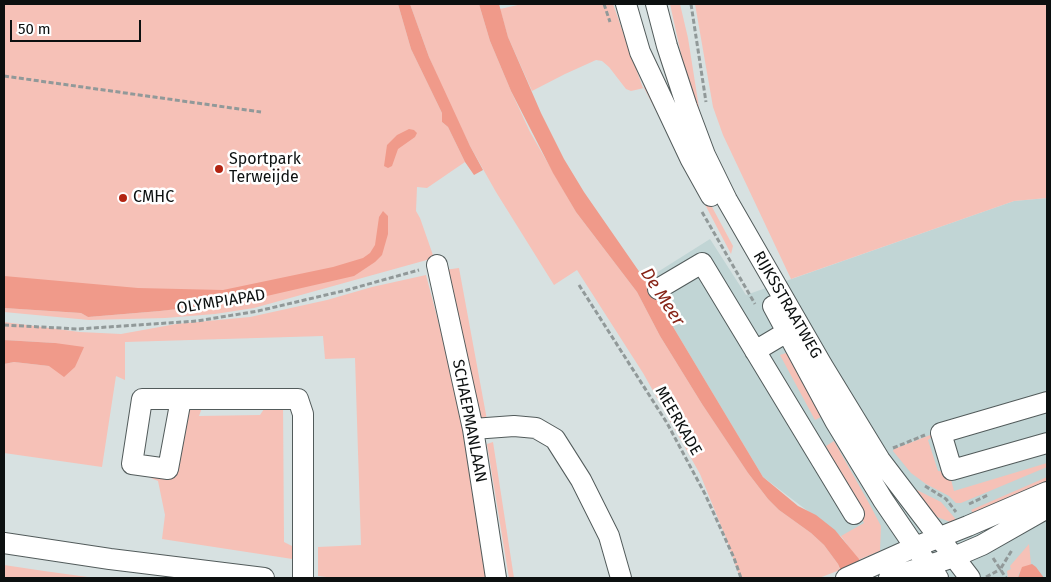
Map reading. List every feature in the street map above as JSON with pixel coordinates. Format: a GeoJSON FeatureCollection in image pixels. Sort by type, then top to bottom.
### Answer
{"type":"FeatureCollection","features":[{"type":"Feature","properties":{"kind":"street","name":"RIJKSSTRAATWEG"},"geometry":{"type":"LineString","coordinates":[[626,4],[640,52],[688,154],[793,329],[880,460],[970,578]]}},
{"type":"Feature","properties":{"kind":"street","name":"RIJKSSTRAATWEG"},"geometry":{"type":"LineString","coordinates":[[656,4],[677,79],[705,155],[793,329],[835,421],[882,500],[933,572]]}},
{"type":"Feature","properties":{"kind":"street"},"geometry":{"type":"LineString","coordinates":[[658,289],[702,263],[854,514]]}},
{"type":"Feature","properties":{"kind":"street","name":"SCHAEPMANLAAN"},"geometry":{"type":"LineString","coordinates":[[437,265],[473,429],[496,578]]}},
{"type":"Feature","properties":{"kind":"street"},"geometry":{"type":"LineString","coordinates":[[755,351],[793,329]]}},
{"type":"Feature","properties":{"kind":"street"},"geometry":{"type":"LineString","coordinates":[[181,399],[298,399],[303,414],[303,578]]}},
{"type":"Feature","properties":{"kind":"street"},"geometry":{"type":"LineString","coordinates":[[1047,402],[941,433],[952,470],[1047,443]]}},
{"type":"Feature","properties":{"kind":"street"},"geometry":{"type":"LineString","coordinates":[[473,429],[514,426],[536,428],[555,439],[581,480],[609,536],[621,578]]}},
{"type":"Feature","properties":{"kind":"street"},"geometry":{"type":"LineString","coordinates":[[846,578],[938,537],[1047,492]]}},
{"type":"Feature","properties":{"kind":"street"},"geometry":{"type":"LineString","coordinates":[[890,578],[933,572],[954,556],[982,544],[1047,508]]}},
{"type":"Feature","properties":{"kind":"street"},"geometry":{"type":"LineString","coordinates":[[4,543],[110,559],[264,578]]}},
{"type":"Feature","properties":{"kind":"path"},"geometry":{"type":"LineString","coordinates":[[691,4],[707,106]]}},
{"type":"Feature","properties":{"kind":"path"},"geometry":{"type":"LineString","coordinates":[[4,76],[261,112]]}},
{"type":"Feature","properties":{"kind":"path","name":"OLYMPIAPAD"},"geometry":{"type":"LineString","coordinates":[[4,325],[78,329],[197,321],[258,311],[347,290],[437,265]]}},
{"type":"Feature","properties":{"kind":"path","name":"MEERKADE"},"geometry":{"type":"LineString","coordinates":[[579,285],[667,423],[705,494],[741,578]]}},
{"type":"Feature","properties":{"kind":"path"},"geometry":{"type":"LineString","coordinates":[[888,450],[936,430],[941,433]]}},
{"type":"Feature","properties":{"kind":"path"},"geometry":{"type":"LineString","coordinates":[[920,484],[946,499],[968,526]]}},
{"type":"Feature","properties":{"kind":"path"},"geometry":{"type":"LineString","coordinates":[[982,544],[1006,578]]}},
{"type":"Feature","properties":{"kind":"path"},"geometry":{"type":"LineString","coordinates":[[984,578],[1001,569]]}},
{"type":"Feature","properties":{"kind":"shaded area","name":"Sportpark Terweijde"},"geometry":{"type":"Polygon","coordinates":[[[4,4],[398,4],[411,49],[442,113],[442,122],[448,127],[465,162],[427,188],[417,187],[416,211],[434,258],[254,308],[215,314],[165,318],[89,320],[4,312],[4,308],[81,313],[88,317],[205,305],[4,289],[4,4]]]}},
{"type":"Feature","properties":{"kind":"shaded area"},"geometry":{"type":"Polygon","coordinates":[[[398,4],[410,4],[429,57],[483,170],[474,175],[465,162],[448,127],[442,122],[442,113],[411,49],[398,4]]]}},
{"type":"Feature","properties":{"kind":"shaded area"},"geometry":{"type":"Polygon","coordinates":[[[410,4],[479,4],[490,41],[530,132],[576,212],[637,292],[660,336],[748,473],[779,510],[824,545],[838,564],[840,570],[819,578],[740,578],[700,474],[643,373],[577,270],[554,285],[496,192],[470,146],[446,97],[410,4]]]}},
{"type":"Feature","properties":{"kind":"shaded area"},"geometry":{"type":"Polygon","coordinates":[[[479,4],[499,4],[508,37],[541,113],[564,159],[584,192],[645,280],[763,477],[798,506],[816,515],[835,530],[859,559],[868,578],[844,578],[838,564],[824,545],[779,510],[748,473],[660,336],[637,292],[576,212],[553,173],[511,91],[490,41],[479,4]]]}},
{"type":"Feature","properties":{"kind":"shaded area"},"geometry":{"type":"Polygon","coordinates":[[[522,4],[613,4],[643,88],[649,85],[733,246],[731,254],[644,88],[631,91],[626,89],[609,67],[602,61],[596,60],[532,91],[508,37],[500,9],[522,4]]]}},
{"type":"Feature","properties":{"kind":"shaded area"},"geometry":{"type":"Polygon","coordinates":[[[670,4],[680,4],[688,38],[700,114],[694,113],[670,4]]]}},
{"type":"Feature","properties":{"kind":"shaded area"},"geometry":{"type":"Polygon","coordinates":[[[695,4],[1047,4],[1047,198],[1014,201],[791,279],[723,135],[713,107],[695,4]]]}},
{"type":"Feature","properties":{"kind":"shaded area"},"geometry":{"type":"Polygon","coordinates":[[[409,129],[417,133],[415,137],[398,149],[392,166],[388,168],[384,166],[387,145],[397,135],[409,129]]]}},
{"type":"Feature","properties":{"kind":"shaded area"},"geometry":{"type":"Polygon","coordinates":[[[1047,198],[1047,578],[896,578],[763,477],[645,280],[710,239],[746,295],[1014,201],[1047,198]]]}},
{"type":"Feature","properties":{"kind":"shaded area"},"geometry":{"type":"Polygon","coordinates":[[[383,211],[388,216],[388,234],[382,255],[354,276],[245,301],[160,311],[88,317],[81,313],[4,308],[4,276],[138,288],[223,290],[333,267],[363,258],[370,253],[375,245],[379,217],[383,211]]]}},
{"type":"Feature","properties":{"kind":"shaded area"},"geometry":{"type":"Polygon","coordinates":[[[459,268],[487,420],[478,422],[444,270],[459,268]]]}},
{"type":"Feature","properties":{"kind":"shaded area"},"geometry":{"type":"Polygon","coordinates":[[[426,275],[454,381],[490,578],[335,578],[318,576],[318,547],[361,545],[355,358],[325,359],[323,336],[125,342],[125,380],[116,376],[102,467],[4,453],[4,364],[14,362],[49,366],[55,343],[4,340],[4,322],[80,332],[121,334],[176,324],[250,317],[426,275]]]}},
{"type":"Feature","properties":{"kind":"shaded area"},"geometry":{"type":"Polygon","coordinates":[[[4,340],[84,347],[75,367],[64,377],[49,366],[14,362],[4,364],[4,340]]]}},
{"type":"Feature","properties":{"kind":"shaded area"},"geometry":{"type":"Polygon","coordinates":[[[789,352],[823,416],[815,420],[780,355],[789,352]]]}},
{"type":"Feature","properties":{"kind":"shaded area"},"geometry":{"type":"Polygon","coordinates":[[[283,402],[284,542],[298,549],[299,560],[162,539],[165,515],[158,481],[151,478],[187,410],[196,405],[203,405],[199,416],[260,415],[268,403],[283,402]]]}},
{"type":"Feature","properties":{"kind":"shaded area"},"geometry":{"type":"Polygon","coordinates":[[[938,432],[928,440],[938,471],[949,472],[954,491],[1047,463],[1047,467],[961,503],[956,503],[949,496],[926,484],[911,473],[893,451],[938,432]]]}},
{"type":"Feature","properties":{"kind":"shaded area"},"geometry":{"type":"Polygon","coordinates":[[[873,436],[915,489],[941,502],[959,523],[953,523],[937,517],[908,487],[873,436]]]}},
{"type":"Feature","properties":{"kind":"shaded area"},"geometry":{"type":"Polygon","coordinates":[[[834,441],[881,526],[880,551],[858,560],[841,536],[864,523],[826,446],[834,441]]]}},
{"type":"Feature","properties":{"kind":"shaded area"},"geometry":{"type":"Polygon","coordinates":[[[493,442],[514,578],[509,578],[487,444],[493,442]]]}},
{"type":"Feature","properties":{"kind":"shaded area"},"geometry":{"type":"Polygon","coordinates":[[[1047,477],[1047,486],[975,516],[971,510],[1047,477]]]}},
{"type":"Feature","properties":{"kind":"shaded area"},"geometry":{"type":"Polygon","coordinates":[[[1029,544],[1031,564],[1019,573],[1018,578],[1008,578],[1007,571],[1011,569],[1010,566],[1029,544]]]}},
{"type":"Feature","properties":{"kind":"shaded area"},"geometry":{"type":"Polygon","coordinates":[[[1032,564],[1044,578],[1018,578],[1022,567],[1032,564]]]}},
{"type":"Feature","properties":{"kind":"shaded area"},"geometry":{"type":"Polygon","coordinates":[[[4,565],[44,571],[95,578],[4,578],[4,565]]]}},
{"type":"Feature","properties":{"kind":"place","name":"Sportpark Terweijde"},"geometry":{"type":"Point","coordinates":[219,169]}},
{"type":"Feature","properties":{"kind":"place","name":"CMHC"},"geometry":{"type":"Point","coordinates":[123,198]}},
{"type":"Feature","properties":{"kind":"water label","name":"De Meer"},"geometry":{"type":"Point","coordinates":[662,297]}}]}
